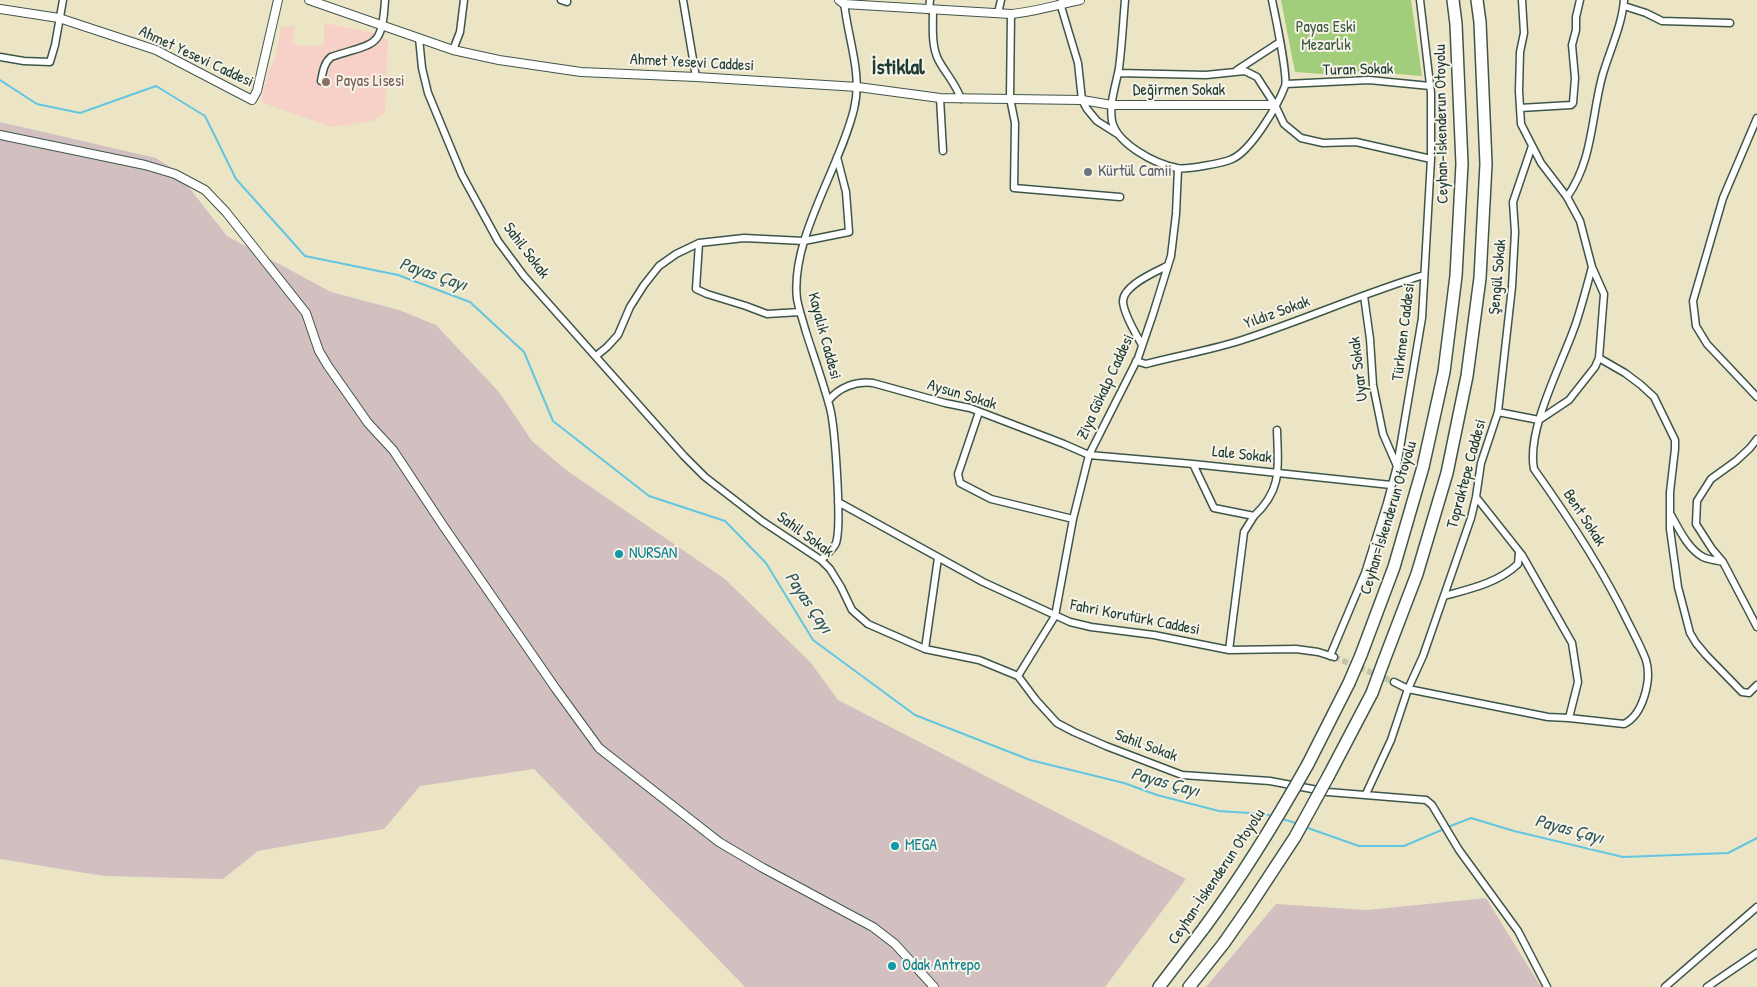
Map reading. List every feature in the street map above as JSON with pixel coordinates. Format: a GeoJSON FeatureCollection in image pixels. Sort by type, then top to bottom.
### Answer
{"type":"FeatureCollection","features":[{"type":"Feature","properties":{"kind":"highway","name":"Ceyhan-İskenderun Otoyolu"},"geometry":{"type":"LineString","coordinates":[[1158,987],[1230,893],[1274,824],[1350,683],[1394,566],[1421,476],[1444,372],[1456,276],[1462,164],[1456,24],[1452,0]]}},
{"type":"Feature","properties":{"kind":"highway"},"geometry":{"type":"LineString","coordinates":[[1189,987],[1224,943],[1295,837],[1372,693],[1417,574],[1447,473],[1468,376],[1480,278],[1486,164],[1480,22],[1477,0]]}},
{"type":"Feature","properties":{"kind":"street"},"geometry":{"type":"LineString","coordinates":[[0,58],[50,62],[55,45],[62,0]]}},
{"type":"Feature","properties":{"kind":"street","name":"Ahmet Yesevi Caddesi"},"geometry":{"type":"LineString","coordinates":[[0,9],[60,18],[156,50],[252,100],[257,91],[278,0]]}},
{"type":"Feature","properties":{"kind":"street","name":"Ahmet Yesevi Caddesi"},"geometry":{"type":"LineString","coordinates":[[309,0],[453,50],[499,60],[581,72],[696,76],[858,86],[940,98],[1082,100]]}},
{"type":"Feature","properties":{"kind":"street"},"geometry":{"type":"LineString","coordinates":[[321,81],[327,60],[331,57],[373,43],[376,40],[383,26],[384,0]]}},
{"type":"Feature","properties":{"kind":"street"},"geometry":{"type":"LineString","coordinates":[[453,50],[460,32],[464,0]]}},
{"type":"Feature","properties":{"kind":"street"},"geometry":{"type":"LineString","coordinates":[[561,0],[567,2],[567,0]]}},
{"type":"Feature","properties":{"kind":"street"},"geometry":{"type":"LineString","coordinates":[[683,0],[696,76]]}},
{"type":"Feature","properties":{"kind":"street"},"geometry":{"type":"LineString","coordinates":[[930,0],[935,52],[939,62],[957,86],[961,99]]}},
{"type":"Feature","properties":{"kind":"street"},"geometry":{"type":"LineString","coordinates":[[998,14],[1001,0]]}},
{"type":"Feature","properties":{"kind":"street"},"geometry":{"type":"LineString","coordinates":[[841,1],[932,10],[1011,14],[1037,12],[1062,2],[1080,0]]}},
{"type":"Feature","properties":{"kind":"street"},"geometry":{"type":"LineString","coordinates":[[1119,135],[1112,122],[1112,105],[1122,44],[1125,0]]}},
{"type":"Feature","properties":{"kind":"street"},"geometry":{"type":"LineString","coordinates":[[1062,2],[1078,63],[1082,100],[1087,109],[1097,121],[1119,135],[1142,155],[1178,169],[1232,160],[1244,152],[1252,143],[1275,105],[1286,84],[1272,0]]}},
{"type":"Feature","properties":{"kind":"street","name":"Türkmen Caddesi"},"geometry":{"type":"LineString","coordinates":[[1332,656],[1364,573],[1387,504],[1397,466],[1422,318],[1431,159],[1430,86],[1420,0]]}},
{"type":"Feature","properties":{"kind":"street"},"geometry":{"type":"LineString","coordinates":[[1522,0],[1524,33],[1520,52],[1521,124],[1541,163],[1566,197],[1580,221],[1592,267],[1604,294],[1599,358],[1595,368],[1569,400],[1539,420]]}},
{"type":"Feature","properties":{"kind":"street"},"geometry":{"type":"LineString","coordinates":[[1520,108],[1561,107],[1571,106],[1573,103],[1575,78],[1572,45],[1580,0]]}},
{"type":"Feature","properties":{"kind":"street","name":"Kayalık Caddesi"},"geometry":{"type":"LineString","coordinates":[[821,560],[836,544],[838,502],[834,444],[828,401],[797,298],[798,268],[804,241],[854,109],[858,86],[841,1]]}},
{"type":"Feature","properties":{"kind":"street"},"geometry":{"type":"LineString","coordinates":[[1566,197],[1576,183],[1586,157],[1593,130],[1600,86],[1624,3],[1662,21],[1730,24]]}},
{"type":"Feature","properties":{"kind":"street"},"geometry":{"type":"LineString","coordinates":[[1011,14],[1010,98],[1015,123],[1014,188],[1120,197]]}},
{"type":"Feature","properties":{"kind":"street","name":"Sahil Sokak"},"geometry":{"type":"LineString","coordinates":[[419,38],[422,68],[428,93],[462,175],[498,241],[524,276],[684,456],[705,477],[762,521],[821,560],[830,569],[852,610],[868,624],[924,648],[979,660],[1018,676],[1056,723],[1106,746],[1182,775],[1270,780],[1328,792],[1426,800],[1432,805],[1458,850],[1518,931],[1547,987]]}},
{"type":"Feature","properties":{"kind":"street"},"geometry":{"type":"LineString","coordinates":[[1235,71],[1280,42]]}},
{"type":"Feature","properties":{"kind":"street"},"geometry":{"type":"LineString","coordinates":[[1118,73],[1206,75],[1245,71],[1253,74],[1275,105],[1284,124],[1301,138],[1323,143],[1356,142],[1431,159]]}},
{"type":"Feature","properties":{"kind":"street","name":"Turan Sokak"},"geometry":{"type":"LineString","coordinates":[[1286,84],[1369,80],[1430,86]]}},
{"type":"Feature","properties":{"kind":"street"},"geometry":{"type":"LineString","coordinates":[[940,98],[943,151]]}},
{"type":"Feature","properties":{"kind":"street","name":"Değirmen Sokak"},"geometry":{"type":"LineString","coordinates":[[1082,100],[1112,105],[1275,105]]}},
{"type":"Feature","properties":{"kind":"street"},"geometry":{"type":"LineString","coordinates":[[1757,118],[1723,198],[1693,301],[1696,326],[1707,344],[1757,397]]}},
{"type":"Feature","properties":{"kind":"street"},"geometry":{"type":"LineString","coordinates":[[0,135],[145,165],[175,174],[206,190],[232,219],[306,313],[319,351],[328,366],[368,423],[393,450],[444,527],[599,748],[719,842],[763,868],[873,927],[895,944],[934,987]]}},
{"type":"Feature","properties":{"kind":"street","name":"Şengül Sokak"},"geometry":{"type":"LineString","coordinates":[[1498,412],[1512,287],[1515,232],[1513,202],[1532,146]]}},
{"type":"Feature","properties":{"kind":"street"},"geometry":{"type":"LineString","coordinates":[[596,356],[618,335],[630,308],[644,285],[659,266],[676,254],[699,243],[744,238],[804,241],[849,232],[846,192],[837,157]]}},
{"type":"Feature","properties":{"kind":"street","name":"Ziya Gökalp Caddesi"},"geometry":{"type":"LineString","coordinates":[[1055,616],[1073,519],[1089,455],[1136,361],[1171,256],[1178,169]]}},
{"type":"Feature","properties":{"kind":"street"},"geometry":{"type":"LineString","coordinates":[[699,243],[696,289],[767,314],[800,312]]}},
{"type":"Feature","properties":{"kind":"street"},"geometry":{"type":"LineString","coordinates":[[1142,345],[1131,324],[1123,302],[1125,294],[1134,285],[1167,266]]}},
{"type":"Feature","properties":{"kind":"street","name":"Bent Sokak"},"geometry":{"type":"LineString","coordinates":[[1569,718],[1624,724],[1632,720],[1638,712],[1643,699],[1648,669],[1643,654],[1601,569],[1534,469],[1532,457],[1539,420],[1576,323],[1592,267]]}},
{"type":"Feature","properties":{"kind":"street","name":"Yıldız Sokak"},"geometry":{"type":"LineString","coordinates":[[1136,361],[1146,364],[1244,340],[1387,286],[1424,275]]}},
{"type":"Feature","properties":{"kind":"street","name":"Uyar Sokak"},"geometry":{"type":"LineString","coordinates":[[1364,296],[1370,340],[1373,385],[1383,434],[1397,466]]}},
{"type":"Feature","properties":{"kind":"street"},"geometry":{"type":"LineString","coordinates":[[1599,358],[1625,373],[1654,397],[1675,440],[1669,512],[1678,587],[1690,633],[1706,655],[1742,692],[1749,693],[1757,685]]}},
{"type":"Feature","properties":{"kind":"street","name":"Aysun Sokak"},"geometry":{"type":"LineString","coordinates":[[828,401],[838,391],[862,382],[888,386],[936,401],[970,408],[1089,455]]}},
{"type":"Feature","properties":{"kind":"street"},"geometry":{"type":"LineString","coordinates":[[979,412],[958,474],[960,483],[991,498],[1073,519]]}},
{"type":"Feature","properties":{"kind":"street","name":"Topraktepe Caddesi"},"geometry":{"type":"LineString","coordinates":[[1366,794],[1390,740],[1408,689],[1423,656],[1471,518],[1481,463],[1498,412],[1539,420]]}},
{"type":"Feature","properties":{"kind":"street"},"geometry":{"type":"LineString","coordinates":[[1229,650],[1244,532],[1254,516],[1266,505],[1279,472],[1277,430]]}},
{"type":"Feature","properties":{"kind":"street"},"geometry":{"type":"LineString","coordinates":[[1757,439],[1736,461],[1710,479],[1697,501],[1696,524],[1723,562],[1757,627]]}},
{"type":"Feature","properties":{"kind":"street","name":"Lale Sokak"},"geometry":{"type":"LineString","coordinates":[[1089,455],[1391,484]]}},
{"type":"Feature","properties":{"kind":"street"},"geometry":{"type":"LineString","coordinates":[[1193,464],[1214,508],[1254,516]]}},
{"type":"Feature","properties":{"kind":"street"},"geometry":{"type":"LineString","coordinates":[[1394,682],[1408,689],[1548,717],[1569,718],[1578,682],[1572,643],[1522,555],[1476,497]]}},
{"type":"Feature","properties":{"kind":"street","name":"Fahri Korutürk Caddesi"},"geometry":{"type":"LineString","coordinates":[[838,502],[983,582],[1070,622],[1091,627],[1154,634],[1229,650],[1296,649],[1332,656]]}},
{"type":"Feature","properties":{"kind":"street"},"geometry":{"type":"LineString","coordinates":[[1669,512],[1695,550],[1704,557],[1723,562]]}},
{"type":"Feature","properties":{"kind":"street"},"geometry":{"type":"LineString","coordinates":[[1444,596],[1484,584],[1499,577],[1518,564],[1519,552]]}},
{"type":"Feature","properties":{"kind":"street"},"geometry":{"type":"LineString","coordinates":[[924,648],[938,558]]}},
{"type":"Feature","properties":{"kind":"street"},"geometry":{"type":"LineString","coordinates":[[1018,676],[1055,616]]}},
{"type":"Feature","properties":{"kind":"street"},"geometry":{"type":"LineString","coordinates":[[1665,987],[1757,907]]}},
{"type":"Feature","properties":{"kind":"street"},"geometry":{"type":"LineString","coordinates":[[1708,987],[1757,953]]}},
{"type":"Feature","properties":{"kind":"shaded area","name":"Payas Lisesi"},"geometry":{"type":"Polygon","coordinates":[[[324,23],[379,34],[388,41],[385,113],[373,121],[332,127],[263,103],[262,96],[268,73],[275,59],[281,27],[295,26],[292,42],[299,46],[324,46],[324,23]]]}},
{"type":"Feature","properties":{"kind":"shaded area"},"geometry":{"type":"Polygon","coordinates":[[[0,122],[156,158],[176,171],[227,236],[331,292],[399,310],[436,325],[499,392],[532,441],[566,470],[725,579],[811,663],[838,700],[1186,879],[1105,987],[745,987],[534,769],[420,786],[384,829],[258,851],[223,879],[104,876],[0,859],[0,122]]]}},
{"type":"Feature","properties":{"kind":"shaded area"},"geometry":{"type":"Polygon","coordinates":[[[1486,898],[1541,987],[1206,987],[1276,904],[1367,910],[1486,898]]]}},
{"type":"Feature","properties":{"kind":"green space","name":"Payas Eski Mezarlık"},"geometry":{"type":"Polygon","coordinates":[[[1281,0],[1411,0],[1422,76],[1371,72],[1322,74],[1295,72],[1281,0]]]}},
{"type":"Feature","properties":{"kind":"waterway","name":"Payas Çayı"},"geometry":{"type":"LineString","coordinates":[[0,80],[37,104],[80,113],[156,86],[205,116],[236,179],[305,256],[398,275],[470,302],[524,352],[553,421],[649,496],[725,521],[766,563],[813,640],[915,715],[1030,760],[1124,783],[1157,795],[1219,811],[1272,816]]}},
{"type":"Feature","properties":{"kind":"waterway","name":"Payas Çayı"},"geometry":{"type":"LineString","coordinates":[[1448,827],[1471,818],[1514,831],[1623,857],[1728,853],[1757,838]]}},
{"type":"Feature","properties":{"kind":"waterway","name":"Payas Çayı"},"geometry":{"type":"LineString","coordinates":[[1282,819],[1299,824]]}},
{"type":"Feature","properties":{"kind":"waterway","name":"Payas Çayı"},"geometry":{"type":"LineString","coordinates":[[1305,827],[1359,846],[1404,846],[1444,829]]}},
{"type":"Feature","properties":{"kind":"tunnel"},"geometry":{"type":"LineString","coordinates":[[1334,657],[1394,682]]}},
{"type":"Feature","properties":{"kind":"place","name":"Payas Lisesi"},"geometry":{"type":"Point","coordinates":[326,82]}},
{"type":"Feature","properties":{"kind":"place","name":"Kürtül Camii"},"geometry":{"type":"Point","coordinates":[1088,172]}},
{"type":"Feature","properties":{"kind":"place","name":"NURSAN"},"geometry":{"type":"Point","coordinates":[619,554]}},
{"type":"Feature","properties":{"kind":"place","name":"MEGA"},"geometry":{"type":"Point","coordinates":[895,846]}},
{"type":"Feature","properties":{"kind":"place","name":"Odak Antrepo"},"geometry":{"type":"Point","coordinates":[892,966]}},
{"type":"Feature","properties":{"kind":"district","name":"İstiklal"},"geometry":{"type":"Point","coordinates":[898,68]}}]}
